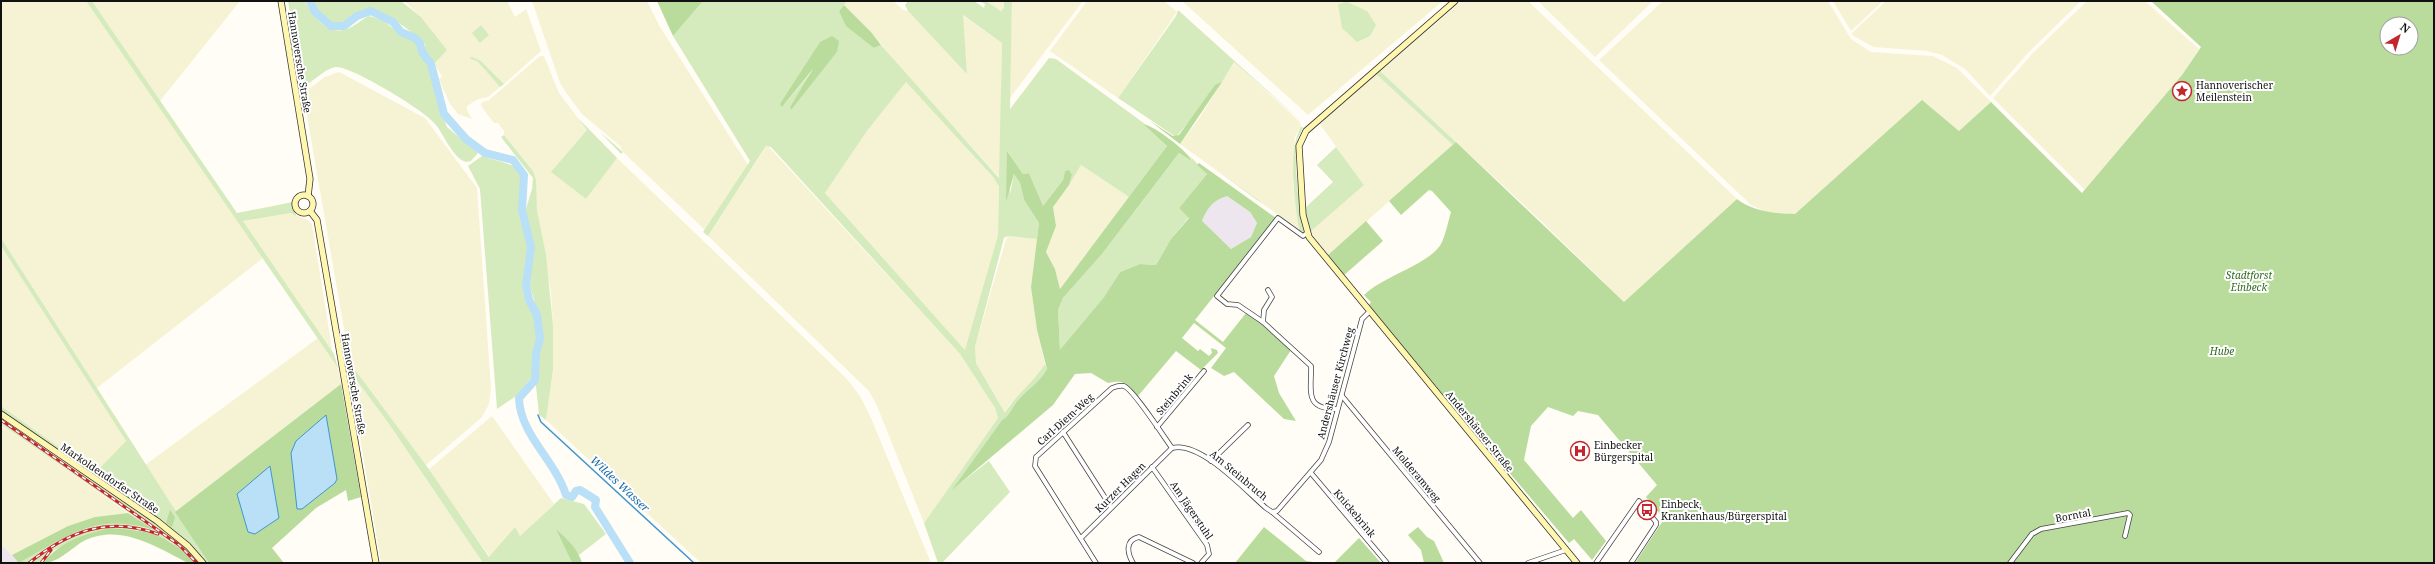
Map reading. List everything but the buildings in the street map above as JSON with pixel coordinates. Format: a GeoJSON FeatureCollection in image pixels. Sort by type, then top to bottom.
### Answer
{"type":"FeatureCollection","features":[{"type":"Feature","properties":{"kind":"main road","name":"Hannoversche Straße"},"geometry":{"type":"LineString","coordinates":[[281,1],[310,179],[308,196],[313,204],[310,211],[317,220],[376,563]]}},
{"type":"Feature","properties":{"kind":"main road"},"geometry":{"type":"LineString","coordinates":[[1370,311],[1307,233],[1303,215],[1299,146],[1310,127],[1455,1]]}},
{"type":"Feature","properties":{"kind":"main road"},"geometry":{"type":"LineString","coordinates":[[308,196],[300,196],[296,200],[295,206],[301,213],[310,211]]}},
{"type":"Feature","properties":{"kind":"main road","name":"Andershäuser Straße"},"geometry":{"type":"LineString","coordinates":[[1370,311],[1577,563]]}},
{"type":"Feature","properties":{"kind":"main road","name":"Markoldendorfer Straße"},"geometry":{"type":"LineString","coordinates":[[1,414],[157,521],[188,546],[203,563]]}},
{"type":"Feature","properties":{"kind":"street"},"geometry":{"type":"LineString","coordinates":[[1307,233],[1303,236],[1278,218],[1216,296],[1227,304],[1238,304],[1263,322],[1311,366],[1310,395],[1314,402],[1324,407],[1338,409]]}},
{"type":"Feature","properties":{"kind":"street"},"geometry":{"type":"LineString","coordinates":[[1263,322],[1264,310],[1272,297],[1268,290]]}},
{"type":"Feature","properties":{"kind":"street","name":"Andershäuser Kirchweg"},"geometry":{"type":"LineString","coordinates":[[1278,511],[1321,460],[1329,442],[1362,319],[1370,311]]}},
{"type":"Feature","properties":{"kind":"street","name":"Steinbrink"},"geometry":{"type":"LineString","coordinates":[[1157,427],[1204,371]]}},
{"type":"Feature","properties":{"kind":"street","name":"Carl-Diem-Weg"},"geometry":{"type":"LineString","coordinates":[[1096,563],[1034,462],[1036,457],[1112,388],[1119,385],[1126,386],[1172,448]]}},
{"type":"Feature","properties":{"kind":"street","name":"Molderamweg"},"geometry":{"type":"LineString","coordinates":[[1342,396],[1480,563]]}},
{"type":"Feature","properties":{"kind":"street"},"geometry":{"type":"LineString","coordinates":[[1211,461],[1248,425]]}},
{"type":"Feature","properties":{"kind":"street"},"geometry":{"type":"LineString","coordinates":[[1063,432],[1111,507]]}},
{"type":"Feature","properties":{"kind":"street","name":"Am Steinbruch"},"geometry":{"type":"LineString","coordinates":[[1172,448],[1183,447],[1198,451],[1319,552]]}},
{"type":"Feature","properties":{"kind":"street","name":"Kurzer Hagen"},"geometry":{"type":"LineString","coordinates":[[1080,538],[1172,448]]}},
{"type":"Feature","properties":{"kind":"street","name":"Am Jägerstuhl"},"geometry":{"type":"LineString","coordinates":[[1152,467],[1206,545],[1209,554],[1201,563]]}},
{"type":"Feature","properties":{"kind":"street","name":"Knickebrink"},"geometry":{"type":"LineString","coordinates":[[1311,473],[1387,563]]}},
{"type":"Feature","properties":{"kind":"street"},"geometry":{"type":"LineString","coordinates":[[1596,563],[1639,501],[1656,522],[1631,563]]}},
{"type":"Feature","properties":{"kind":"street","name":"Am Steinbruch"},"geometry":{"type":"LineString","coordinates":[[1272,512],[1278,511]]}},
{"type":"Feature","properties":{"kind":"street","name":"Borntal"},"geometry":{"type":"LineString","coordinates":[[2010,563],[2032,534],[2041,528],[2128,513],[2130,515],[2125,536]]}},
{"type":"Feature","properties":{"kind":"street"},"geometry":{"type":"LineString","coordinates":[[1133,563],[1129,557],[1128,548],[1132,540],[1139,537],[1193,563]]}},
{"type":"Feature","properties":{"kind":"street"},"geometry":{"type":"LineString","coordinates":[[1528,563],[1566,550]]}},
{"type":"Feature","properties":{"kind":"shaded area"},"geometry":{"type":"Polygon","coordinates":[[[1,1],[86,1],[263,258],[97,388],[1,238],[1,1]]]}},
{"type":"Feature","properties":{"kind":"shaded area"},"geometry":{"type":"Polygon","coordinates":[[[92,1],[240,1],[160,101],[92,1]]]}},
{"type":"Feature","properties":{"kind":"shaded area"},"geometry":{"type":"Polygon","coordinates":[[[404,1],[509,1],[508,3],[515,17],[526,9],[541,51],[504,84],[481,61],[470,58],[478,62],[500,87],[488,97],[478,99],[467,106],[467,110],[472,119],[458,114],[450,104],[439,79],[442,76],[434,64],[447,50],[421,17],[404,1]]]}},
{"type":"Feature","properties":{"kind":"shaded area"},"geometry":{"type":"Polygon","coordinates":[[[532,1],[647,1],[660,27],[748,165],[705,230],[623,152],[620,146],[582,114],[560,83],[532,1]]]}},
{"type":"Feature","properties":{"kind":"shaded area"},"geometry":{"type":"Polygon","coordinates":[[[847,1],[893,1],[903,10],[908,11],[967,73],[962,15],[1002,43],[1000,178],[909,78],[871,32],[844,5],[847,1]]]}},
{"type":"Feature","properties":{"kind":"shaded area"},"geometry":{"type":"Polygon","coordinates":[[[986,1],[1004,1],[1004,8],[1001,11],[986,1]]]}},
{"type":"Feature","properties":{"kind":"shaded area"},"geometry":{"type":"Polygon","coordinates":[[[1012,1],[1083,1],[1010,98],[1012,1]]]}},
{"type":"Feature","properties":{"kind":"shaded area"},"geometry":{"type":"Polygon","coordinates":[[[1087,1],[1164,1],[1177,12],[1118,98],[1050,51],[1087,1]]]}},
{"type":"Feature","properties":{"kind":"shaded area"},"geometry":{"type":"Polygon","coordinates":[[[1182,1],[1443,1],[1308,115],[1182,1]]]}},
{"type":"Feature","properties":{"kind":"shaded area"},"geometry":{"type":"Polygon","coordinates":[[[1462,1],[1528,1],[1737,199],[1624,302],[1540,220],[1380,71],[1462,1]]]}},
{"type":"Feature","properties":{"kind":"shaded area"},"geometry":{"type":"Polygon","coordinates":[[[1538,1],[1653,1],[1595,57],[1538,1]]]}},
{"type":"Feature","properties":{"kind":"shaded area"},"geometry":{"type":"Polygon","coordinates":[[[1663,1],[1828,1],[1851,39],[1871,52],[1933,56],[1957,68],[1991,102],[1959,131],[1922,101],[1795,214],[1771,214],[1751,205],[1599,60],[1663,1]]]}},
{"type":"Feature","properties":{"kind":"shaded area"},"geometry":{"type":"Polygon","coordinates":[[[1833,1],[1883,1],[1851,31],[1833,1]]]}},
{"type":"Feature","properties":{"kind":"shaded area"},"geometry":{"type":"Polygon","coordinates":[[[1886,1],[2081,1],[2028,53],[1990,96],[1965,69],[1942,55],[1927,51],[1873,47],[1852,35],[1852,33],[1886,1]]]}},
{"type":"Feature","properties":{"kind":"shaded area"},"geometry":{"type":"Polygon","coordinates":[[[2087,1],[2145,1],[2199,49],[2182,75],[2085,190],[1993,98],[2033,53],[2087,1]]]}},
{"type":"Feature","properties":{"kind":"shaded area"},"geometry":{"type":"Polygon","coordinates":[[[540,56],[544,56],[559,93],[587,130],[552,172],[586,199],[617,158],[847,379],[860,396],[871,418],[931,563],[701,563],[546,420],[553,370],[553,325],[551,293],[537,210],[533,171],[504,135],[504,131],[498,123],[494,123],[481,106],[482,102],[489,100],[540,56]]]}},
{"type":"Feature","properties":{"kind":"shaded area"},"geometry":{"type":"Polygon","coordinates":[[[1234,62],[1300,122],[1301,127],[1295,136],[1293,185],[1299,230],[1180,144],[1200,117],[1234,62]]]}},
{"type":"Feature","properties":{"kind":"shaded area"},"geometry":{"type":"Polygon","coordinates":[[[339,72],[425,118],[477,188],[491,389],[489,404],[482,417],[426,465],[350,363],[303,93],[325,77],[339,72]]]}},
{"type":"Feature","properties":{"kind":"shaded area"},"geometry":{"type":"Polygon","coordinates":[[[1376,74],[1453,145],[1327,256],[1310,232],[1364,185],[1319,123],[1376,74]]]}},
{"type":"Feature","properties":{"kind":"shaded area"},"geometry":{"type":"Polygon","coordinates":[[[906,82],[993,177],[999,188],[998,235],[967,349],[965,350],[825,193],[867,131],[906,82]]]}},
{"type":"Feature","properties":{"kind":"shaded area"},"geometry":{"type":"Polygon","coordinates":[[[767,145],[960,354],[995,408],[998,418],[924,523],[877,406],[869,391],[708,236],[767,145]]]}},
{"type":"Feature","properties":{"kind":"shaded area"},"geometry":{"type":"Polygon","coordinates":[[[1081,165],[1129,197],[1060,289],[1055,269],[1046,252],[1056,226],[1053,207],[1081,165]]]}},
{"type":"Feature","properties":{"kind":"shaded area"},"geometry":{"type":"Polygon","coordinates":[[[1227,196],[1250,212],[1257,223],[1251,237],[1231,249],[1201,221],[1207,209],[1218,198],[1227,196]]]}},
{"type":"Feature","properties":{"kind":"shaded area"},"geometry":{"type":"Polygon","coordinates":[[[291,213],[308,220],[312,224],[333,355],[243,221],[291,213]]]}},
{"type":"Feature","properties":{"kind":"shaded area"},"geometry":{"type":"Polygon","coordinates":[[[1007,236],[1037,239],[1031,287],[1037,330],[1045,364],[1036,378],[1009,405],[1005,413],[976,363],[974,355],[1007,236]]]}},
{"type":"Feature","properties":{"kind":"shaded area"},"geometry":{"type":"Polygon","coordinates":[[[1,246],[126,441],[95,473],[1,406],[1,246]]]}},
{"type":"Feature","properties":{"kind":"shaded area"},"geometry":{"type":"Polygon","coordinates":[[[318,338],[338,368],[341,384],[175,512],[145,465],[318,338]]]}},
{"type":"Feature","properties":{"kind":"shaded area"},"geometry":{"type":"Polygon","coordinates":[[[352,374],[389,424],[483,563],[381,563],[350,377],[352,374]]]}},
{"type":"Feature","properties":{"kind":"shaded area"},"geometry":{"type":"Polygon","coordinates":[[[492,416],[554,504],[520,536],[515,528],[490,557],[428,470],[492,416]]]}},
{"type":"Feature","properties":{"kind":"shaded area"},"geometry":{"type":"Polygon","coordinates":[[[1,424],[128,513],[95,517],[68,526],[12,555],[1,544],[1,424]]]}},
{"type":"Feature","properties":{"kind":"shaded area"},"geometry":{"type":"Polygon","coordinates":[[[1,544],[20,563],[1,563],[1,544]]]}},
{"type":"Feature","properties":{"kind":"green space"},"geometry":{"type":"Polygon","coordinates":[[[86,1],[92,1],[237,213],[293,202],[296,216],[291,213],[243,221],[334,354],[338,368],[86,1]]]}},
{"type":"Feature","properties":{"kind":"green space"},"geometry":{"type":"Polygon","coordinates":[[[288,1],[305,1],[312,13],[322,23],[333,30],[347,29],[369,16],[384,22],[416,43],[418,45],[418,52],[429,65],[435,94],[447,127],[478,153],[471,161],[466,162],[461,160],[453,151],[436,125],[429,118],[388,90],[372,81],[344,69],[336,67],[331,68],[302,87],[288,1]]]}},
{"type":"Feature","properties":{"kind":"green space"},"geometry":{"type":"Polygon","coordinates":[[[311,1],[401,1],[421,17],[447,50],[434,64],[425,52],[425,44],[407,28],[389,17],[374,10],[369,10],[359,13],[342,22],[332,24],[319,12],[311,1]]]}},
{"type":"Feature","properties":{"kind":"green space"},"geometry":{"type":"Polygon","coordinates":[[[657,1],[703,1],[673,36],[657,1]]]}},
{"type":"Feature","properties":{"kind":"green space"},"geometry":{"type":"Polygon","coordinates":[[[703,1],[847,1],[839,11],[874,48],[881,45],[999,178],[1002,43],[963,15],[967,74],[908,11],[905,5],[908,1],[974,1],[984,8],[985,4],[980,1],[986,1],[1001,11],[1004,8],[1004,1],[1012,1],[1010,109],[1049,58],[1056,59],[1145,124],[1143,124],[1167,146],[1129,197],[1081,165],[1069,185],[1072,175],[1065,171],[1063,180],[1043,206],[1029,173],[1023,174],[1008,152],[1010,194],[1014,174],[1020,183],[1024,200],[1039,223],[1037,239],[1007,236],[1004,238],[975,347],[976,363],[1005,413],[1014,400],[1041,371],[1045,364],[1047,369],[1040,379],[1019,399],[1008,415],[1002,420],[955,487],[989,461],[1010,492],[942,563],[938,563],[924,523],[998,418],[995,408],[960,354],[771,147],[766,146],[708,236],[703,232],[750,161],[673,36],[703,1]],[[820,42],[782,107],[814,69],[790,107],[791,109],[837,52],[820,42]],[[906,82],[867,131],[825,193],[965,350],[998,235],[999,187],[993,177],[906,82]]]}},
{"type":"Feature","properties":{"kind":"green space","name":"Stadtforst Einbeck"},"geometry":{"type":"Polygon","coordinates":[[[2151,1],[2434,1],[2434,563],[1635,563],[1664,519],[1646,497],[1657,485],[1598,415],[1578,411],[1573,416],[1548,407],[1531,426],[1524,460],[1573,518],[1581,510],[1606,541],[1592,560],[1574,539],[1569,543],[1368,306],[1371,302],[1364,295],[1372,288],[1429,256],[1437,250],[1442,242],[1451,212],[1432,191],[1429,190],[1401,215],[1389,201],[1456,142],[1624,302],[1737,199],[1757,209],[1795,214],[1922,100],[1959,131],[1991,102],[2082,193],[2182,75],[2201,47],[2151,1]]]}},
{"type":"Feature","properties":{"kind":"green space"},"geometry":{"type":"Polygon","coordinates":[[[1347,2],[1367,11],[1376,25],[1370,36],[1357,42],[1342,28],[1338,4],[1347,2]]]}},
{"type":"Feature","properties":{"kind":"green space"},"geometry":{"type":"Polygon","coordinates":[[[844,5],[871,32],[881,45],[874,48],[846,26],[839,11],[844,5]]]}},
{"type":"Feature","properties":{"kind":"green space"},"geometry":{"type":"Polygon","coordinates":[[[1178,10],[1301,121],[1234,62],[1222,82],[1176,137],[1118,98],[1176,16],[1178,10]]]}},
{"type":"Feature","properties":{"kind":"green space"},"geometry":{"type":"Polygon","coordinates":[[[481,25],[489,35],[480,43],[472,33],[481,25]]]}},
{"type":"Feature","properties":{"kind":"green space"},"geometry":{"type":"Polygon","coordinates":[[[832,36],[839,41],[837,52],[791,110],[790,107],[813,69],[782,107],[780,104],[820,42],[832,36]]]}},
{"type":"Feature","properties":{"kind":"green space"},"geometry":{"type":"Polygon","coordinates":[[[472,57],[481,61],[504,84],[500,87],[478,62],[469,58],[472,57]]]}},
{"type":"Feature","properties":{"kind":"green space"},"geometry":{"type":"Polygon","coordinates":[[[1380,71],[1456,142],[1453,145],[1376,74],[1380,71]]]}},
{"type":"Feature","properties":{"kind":"green space"},"geometry":{"type":"Polygon","coordinates":[[[1222,82],[1180,144],[1150,121],[1173,136],[1179,135],[1215,85],[1222,82]]]}},
{"type":"Feature","properties":{"kind":"green space"},"geometry":{"type":"Polygon","coordinates":[[[578,118],[617,158],[586,199],[551,172],[587,130],[578,118]]]}},
{"type":"Feature","properties":{"kind":"green space"},"geometry":{"type":"Polygon","coordinates":[[[1143,124],[1148,125],[1170,139],[1184,151],[1192,161],[1179,153],[1102,254],[1063,298],[1058,310],[1060,350],[1104,297],[1120,272],[1140,264],[1156,265],[1171,239],[1189,218],[1179,208],[1207,174],[1197,165],[1199,163],[1276,218],[1195,320],[1223,342],[1246,313],[1262,323],[1291,350],[1274,376],[1279,393],[1296,421],[1284,419],[1234,372],[1224,376],[1211,368],[1226,348],[1194,323],[1182,338],[1198,351],[1200,349],[1209,356],[1212,353],[1211,348],[1217,350],[1218,353],[1201,370],[1176,351],[1138,396],[1131,388],[1122,382],[1108,383],[1091,373],[1075,374],[1053,405],[952,490],[1002,420],[1008,415],[1019,399],[1040,379],[1047,369],[1037,330],[1031,287],[1039,223],[1024,200],[1020,183],[1014,174],[1006,202],[1007,151],[1023,174],[1029,173],[1043,206],[1063,180],[1065,171],[1069,170],[1072,175],[1069,185],[1053,207],[1056,226],[1046,252],[1055,269],[1060,289],[1167,146],[1143,124]],[[1227,196],[1211,205],[1202,221],[1231,249],[1251,237],[1257,223],[1250,212],[1227,196]]]}},
{"type":"Feature","properties":{"kind":"green space"},"geometry":{"type":"Polygon","coordinates":[[[1301,127],[1303,127],[1297,141],[1296,150],[1296,173],[1304,232],[1302,233],[1299,230],[1293,177],[1294,149],[1301,127]]]}},
{"type":"Feature","properties":{"kind":"green space"},"geometry":{"type":"Polygon","coordinates":[[[600,132],[623,152],[621,154],[600,132]]]}},
{"type":"Feature","properties":{"kind":"green space"},"geometry":{"type":"Polygon","coordinates":[[[504,135],[533,171],[536,180],[537,210],[546,255],[553,325],[553,370],[546,420],[539,415],[536,386],[541,324],[530,286],[532,236],[525,212],[532,189],[533,178],[501,137],[504,135]]]}},
{"type":"Feature","properties":{"kind":"green space"},"geometry":{"type":"Polygon","coordinates":[[[1336,147],[1364,185],[1310,232],[1305,208],[1333,182],[1317,165],[1336,147]]]}},
{"type":"Feature","properties":{"kind":"green space"},"geometry":{"type":"Polygon","coordinates":[[[1179,153],[1192,160],[1190,156],[1207,174],[1179,208],[1189,217],[1171,239],[1156,265],[1140,264],[1120,272],[1104,297],[1060,351],[1058,310],[1063,298],[1102,254],[1179,153]]]}},
{"type":"Feature","properties":{"kind":"green space"},"geometry":{"type":"Polygon","coordinates":[[[482,156],[510,164],[519,170],[523,175],[519,209],[528,244],[523,291],[526,300],[536,318],[538,334],[533,357],[532,377],[516,396],[497,409],[480,189],[468,166],[482,156]]]}},
{"type":"Feature","properties":{"kind":"green space"},"geometry":{"type":"Polygon","coordinates":[[[1215,169],[1264,204],[1257,200],[1215,169]]]}},
{"type":"Feature","properties":{"kind":"green space"},"geometry":{"type":"Polygon","coordinates":[[[1366,221],[1383,241],[1343,276],[1327,256],[1366,221]]]}},
{"type":"Feature","properties":{"kind":"green space"},"geometry":{"type":"Polygon","coordinates":[[[1,238],[209,563],[195,563],[172,542],[137,530],[111,528],[54,550],[43,563],[19,563],[74,532],[97,524],[121,522],[154,530],[1,424],[1,406],[95,473],[126,441],[1,246],[1,238]]]}},
{"type":"Feature","properties":{"kind":"green space"},"geometry":{"type":"Polygon","coordinates":[[[350,363],[426,465],[489,557],[515,527],[520,536],[561,498],[584,504],[606,534],[579,555],[557,530],[572,563],[483,563],[389,424],[352,374],[350,363]]]}},
{"type":"Feature","properties":{"kind":"green space"},"geometry":{"type":"Polygon","coordinates":[[[341,384],[361,497],[348,501],[346,490],[316,508],[272,548],[284,563],[209,563],[175,512],[341,384]]]}},
{"type":"Feature","properties":{"kind":"green space"},"geometry":{"type":"Polygon","coordinates":[[[170,510],[175,517],[172,527],[166,523],[170,510]]]}},
{"type":"Feature","properties":{"kind":"green space"},"geometry":{"type":"Polygon","coordinates":[[[128,513],[156,531],[135,525],[100,525],[69,535],[19,563],[12,555],[68,526],[95,517],[128,513]]]}},
{"type":"Feature","properties":{"kind":"green space"},"geometry":{"type":"Polygon","coordinates":[[[1264,527],[1306,561],[1320,563],[1235,563],[1264,527]]]}},
{"type":"Feature","properties":{"kind":"green space"},"geometry":{"type":"Polygon","coordinates":[[[1418,527],[1427,537],[1434,541],[1444,563],[1424,563],[1421,550],[1408,535],[1418,527]]]}},
{"type":"Feature","properties":{"kind":"green space"},"geometry":{"type":"Polygon","coordinates":[[[111,528],[136,530],[167,540],[186,554],[195,563],[188,563],[137,539],[110,535],[96,537],[82,542],[54,561],[43,563],[50,555],[65,544],[82,536],[111,528]]]}},
{"type":"Feature","properties":{"kind":"green space"},"geometry":{"type":"Polygon","coordinates":[[[556,529],[575,549],[582,563],[572,563],[556,529]]]}},
{"type":"Feature","properties":{"kind":"green space"},"geometry":{"type":"Polygon","coordinates":[[[1359,538],[1381,563],[1334,563],[1359,538]]]}},
{"type":"Feature","properties":{"kind":"water"},"geometry":{"type":"Polygon","coordinates":[[[326,415],[337,479],[335,483],[302,509],[297,509],[291,453],[296,441],[326,415]]]}},
{"type":"Feature","properties":{"kind":"water"},"geometry":{"type":"Polygon","coordinates":[[[270,466],[279,518],[255,534],[248,532],[237,494],[270,466]]]}},
{"type":"Feature","properties":{"kind":"waterway"},"geometry":{"type":"LineString","coordinates":[[310,1],[315,12],[331,26],[344,26],[357,16],[371,11],[393,22],[401,32],[415,38],[420,43],[422,52],[431,64],[444,114],[466,139],[485,153],[513,160],[524,175],[522,210],[531,247],[526,285],[529,300],[537,315],[540,339],[536,353],[535,380],[519,398],[521,411],[531,436],[554,470],[566,495],[572,497],[576,491],[580,490],[596,500],[595,507],[630,563]]}},
{"type":"Feature","properties":{"kind":"waterway","name":"Wildes Wasser"},"geometry":{"type":"LineString","coordinates":[[538,415],[541,422],[694,563]]}},
{"type":"Feature","properties":{"kind":"railway"},"geometry":{"type":"LineString","coordinates":[[1,420],[179,545],[197,563]]}},
{"type":"Feature","properties":{"kind":"railway"},"geometry":{"type":"LineString","coordinates":[[29,563],[59,542],[90,530],[122,526],[158,534]]}},
{"type":"Feature","properties":{"kind":"railway"},"geometry":{"type":"LineString","coordinates":[[41,563],[51,550]]}},
{"type":"Feature","properties":{"kind":"place","name":"Hannoverischer Meilenstein"},"geometry":{"type":"Point","coordinates":[2182,91]}},
{"type":"Feature","properties":{"kind":"place","name":"Einbecker Bürgerspital"},"geometry":{"type":"Point","coordinates":[1580,451]}},
{"type":"Feature","properties":{"kind":"place","name":"Einbeck, Krankenhaus/Bürgerspital"},"geometry":{"type":"Point","coordinates":[1647,510]}},
{"type":"Feature","properties":{"kind":"park label","name":"Hube"},"geometry":{"type":"Point","coordinates":[2222,351]}}]}
